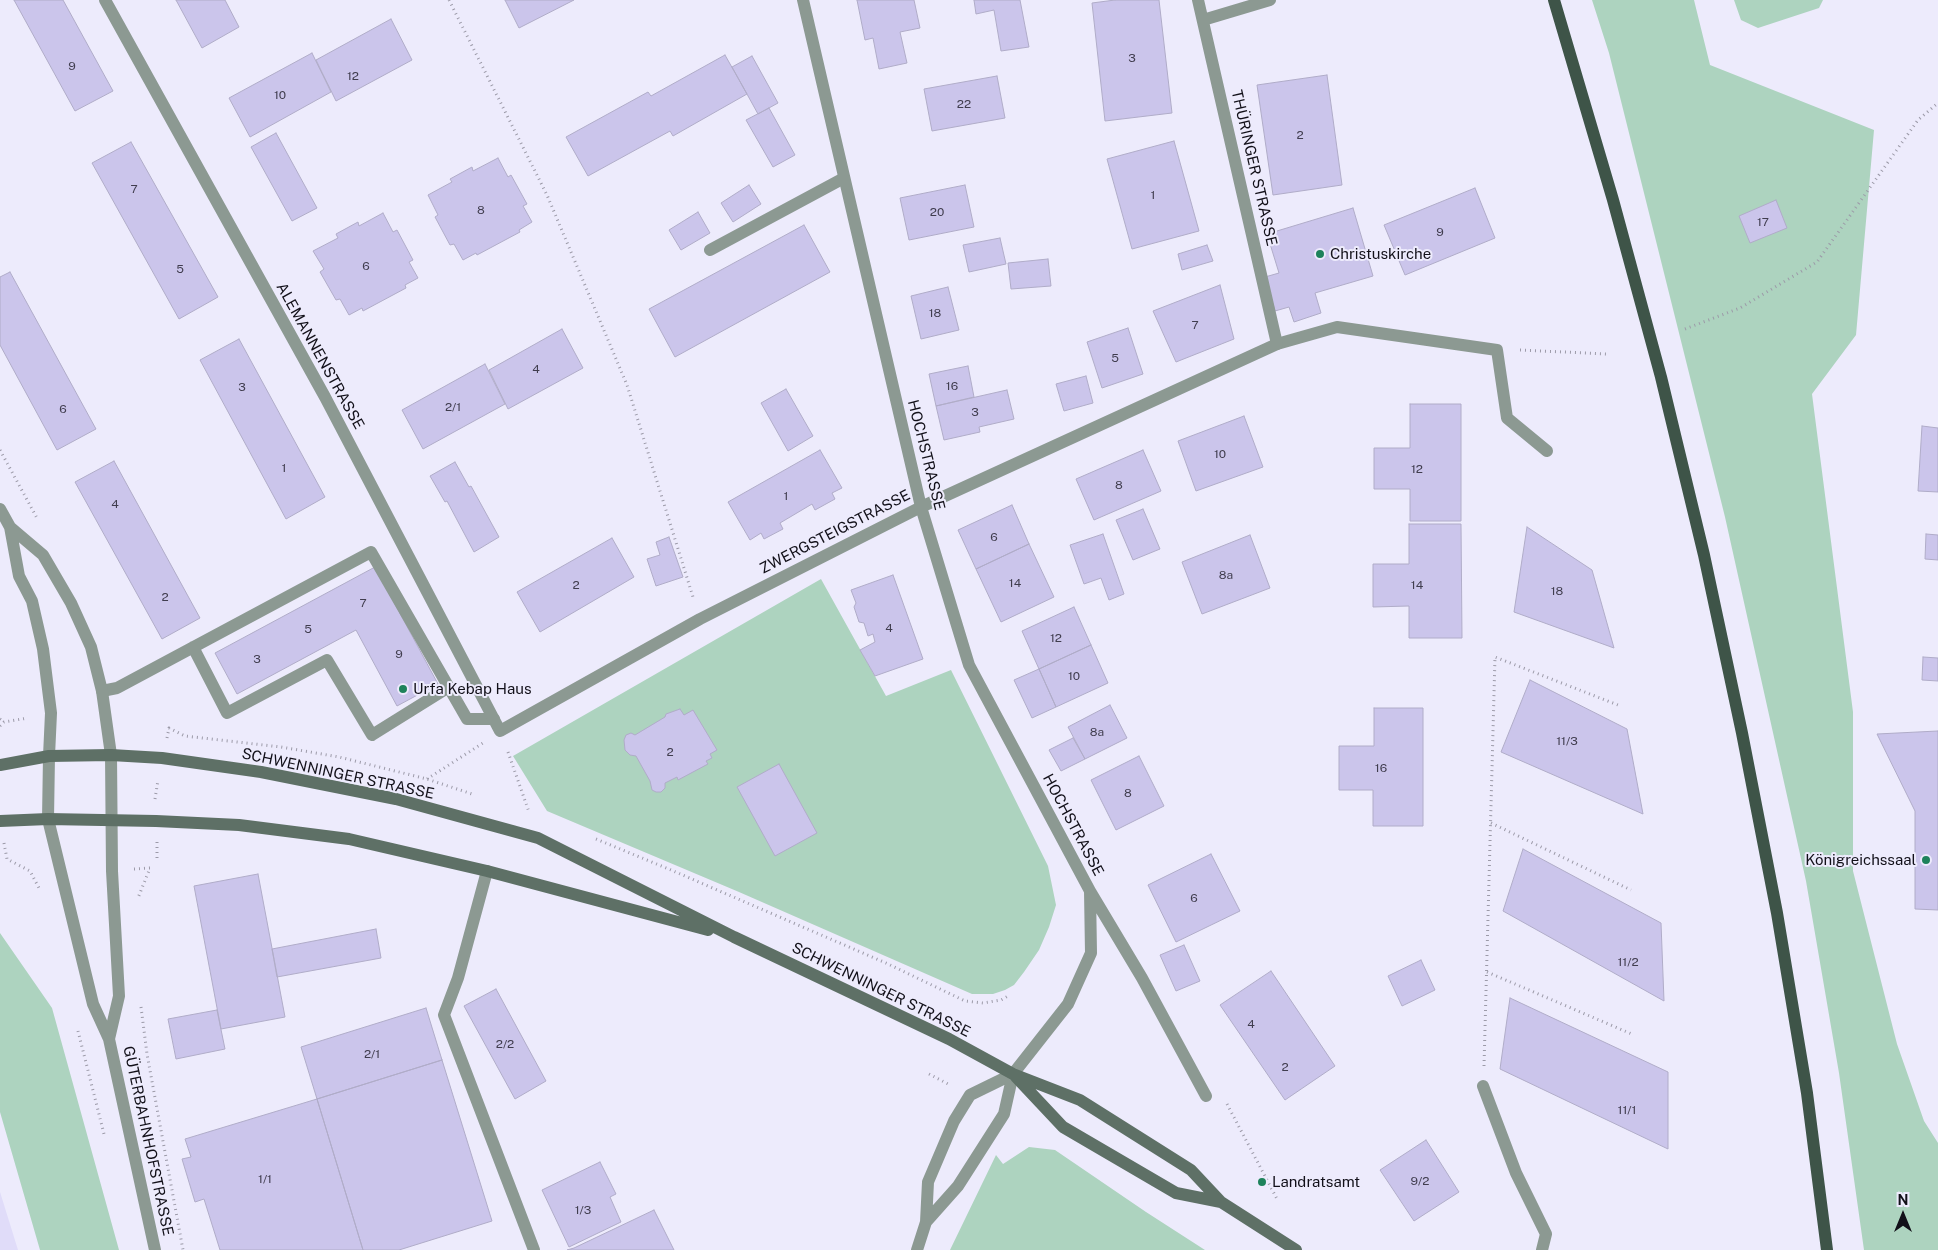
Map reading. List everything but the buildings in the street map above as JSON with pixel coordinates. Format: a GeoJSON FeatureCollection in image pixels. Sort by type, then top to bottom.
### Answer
{"type":"FeatureCollection","features":[{"type":"Feature","properties":{"kind":"main road"},"geometry":{"type":"LineString","coordinates":[[1554,0],[1613,200],[1660,377],[1704,555],[1742,733],[1777,913],[1807,1093],[1828,1250]]}},
{"type":"Feature","properties":{"kind":"main road","name":"SCHWENNINGER STRASSE"},"geometry":{"type":"LineString","coordinates":[[0,765],[49,756],[111,755],[162,758],[261,772],[396,799],[538,838],[734,937],[949,1039],[1013,1074],[1080,1100],[1191,1170],[1221,1202],[1296,1250]]}},
{"type":"Feature","properties":{"kind":"main road","name":"SCHWENNINGER STRASSE"},"geometry":{"type":"LineString","coordinates":[[0,821],[156,820],[240,825],[349,839],[488,871],[734,937]]}},
{"type":"Feature","properties":{"kind":"main road","name":"SCHWENNINGER STRASSE"},"geometry":{"type":"LineString","coordinates":[[1013,1074],[1063,1127],[1176,1193],[1221,1202]]}},
{"type":"Feature","properties":{"kind":"street","name":"ALEMANNENSTRASSE"},"geometry":{"type":"LineString","coordinates":[[105,0],[325,397],[500,731]]}},
{"type":"Feature","properties":{"kind":"street","name":"HOCHSTRASSE"},"geometry":{"type":"LineString","coordinates":[[803,0],[921,506],[969,665],[1090,891],[1142,978],[1206,1096]]}},
{"type":"Feature","properties":{"kind":"street","name":"THÜRINGER STRASSE"},"geometry":{"type":"LineString","coordinates":[[1198,0],[1277,344]]}},
{"type":"Feature","properties":{"kind":"street"},"geometry":{"type":"LineString","coordinates":[[1204,20],[1270,0]]}},
{"type":"Feature","properties":{"kind":"street"},"geometry":{"type":"LineString","coordinates":[[710,250],[844,178]]}},
{"type":"Feature","properties":{"kind":"street","name":"ZWERGSTEIGSTRASSE"},"geometry":{"type":"LineString","coordinates":[[500,731],[700,618],[921,506],[1277,344],[1338,326],[1497,350]]}},
{"type":"Feature","properties":{"kind":"street"},"geometry":{"type":"LineString","coordinates":[[1497,350],[1507,418],[1547,451]]}},
{"type":"Feature","properties":{"kind":"street"},"geometry":{"type":"LineString","coordinates":[[0,509],[10,527]]}},
{"type":"Feature","properties":{"kind":"street","name":"GÜTERBAHNHOFSTRASSE"},"geometry":{"type":"LineString","coordinates":[[10,527],[43,555],[71,603],[91,647],[102,691],[111,755],[119,996],[109,1039]]}},
{"type":"Feature","properties":{"kind":"street","name":"GÜTERBAHNHOFSTRASSE"},"geometry":{"type":"LineString","coordinates":[[10,527],[19,576],[32,601],[43,649],[51,713],[48,820],[93,1004],[109,1039],[155,1250]]}},
{"type":"Feature","properties":{"kind":"street"},"geometry":{"type":"LineString","coordinates":[[102,691],[117,688],[371,552],[467,719],[494,719]]}},
{"type":"Feature","properties":{"kind":"street"},"geometry":{"type":"LineString","coordinates":[[193,647],[227,713],[327,660],[372,735],[448,687]]}},
{"type":"Feature","properties":{"kind":"street"},"geometry":{"type":"LineString","coordinates":[[488,871],[458,978],[444,1015],[534,1250]]}},
{"type":"Feature","properties":{"kind":"street","name":"HOCHSTRASSE"},"geometry":{"type":"LineString","coordinates":[[1013,1074],[1068,1004],[1090,954],[1090,891]]}},
{"type":"Feature","properties":{"kind":"street"},"geometry":{"type":"LineString","coordinates":[[917,1250],[926,1222],[928,1182],[954,1121],[970,1095],[1013,1074]]}},
{"type":"Feature","properties":{"kind":"street"},"geometry":{"type":"LineString","coordinates":[[926,1222],[958,1186],[1004,1114],[1013,1074]]}},
{"type":"Feature","properties":{"kind":"street"},"geometry":{"type":"LineString","coordinates":[[1483,1086],[1516,1173],[1546,1234],[1542,1250]]}},
{"type":"Feature","properties":{"kind":"path"},"geometry":{"type":"LineString","coordinates":[[449,0],[548,195],[627,385],[700,618]]}},
{"type":"Feature","properties":{"kind":"path"},"geometry":{"type":"LineString","coordinates":[[1685,329],[1740,308],[1817,262],[1918,120],[1938,103]]}},
{"type":"Feature","properties":{"kind":"path"},"geometry":{"type":"LineString","coordinates":[[1497,350],[1607,354]]}},
{"type":"Feature","properties":{"kind":"path"},"geometry":{"type":"LineString","coordinates":[[1483,1086],[1495,657],[1618,705]]}},
{"type":"Feature","properties":{"kind":"path"},"geometry":{"type":"LineString","coordinates":[[0,719],[4,722],[0,726]]}},
{"type":"Feature","properties":{"kind":"path"},"geometry":{"type":"LineString","coordinates":[[157,859],[155,796],[169,728]]}},
{"type":"Feature","properties":{"kind":"path"},"geometry":{"type":"LineString","coordinates":[[427,779],[500,731],[528,812]]}},
{"type":"Feature","properties":{"kind":"path"},"geometry":{"type":"LineString","coordinates":[[1491,823],[1632,890]]}},
{"type":"Feature","properties":{"kind":"path"},"geometry":{"type":"LineString","coordinates":[[7,859],[30,871],[40,891]]}},
{"type":"Feature","properties":{"kind":"path"},"geometry":{"type":"LineString","coordinates":[[137,906],[138,898],[150,868]]}},
{"type":"Feature","properties":{"kind":"path"},"geometry":{"type":"LineString","coordinates":[[1487,972],[1634,1035]]}},
{"type":"Feature","properties":{"kind":"path"},"geometry":{"type":"LineString","coordinates":[[140,998],[147,1054],[183,1250]]}},
{"type":"Feature","properties":{"kind":"path"},"geometry":{"type":"LineString","coordinates":[[78,1028],[104,1134]]}},
{"type":"Feature","properties":{"kind":"path"},"geometry":{"type":"LineString","coordinates":[[929,1074],[938,1079]]}},
{"type":"Feature","properties":{"kind":"path"},"geometry":{"type":"LineString","coordinates":[[1206,1096],[1226,1102],[1277,1199]]}},
{"type":"Feature","properties":{"kind":"shaded area"},"geometry":{"type":"Polygon","coordinates":[[[0,1192],[18,1250],[0,1250],[0,1192]]]}},
{"type":"Feature","properties":{"kind":"green space"},"geometry":{"type":"Polygon","coordinates":[[[1592,0],[1694,0],[1710,65],[1874,130],[1856,335],[1812,394],[1853,712],[1853,871],[1897,1044],[1924,1121],[1938,1143],[1938,1250],[1864,1250],[1839,1073],[1806,881],[1725,517],[1609,53],[1592,0]]]}},
{"type":"Feature","properties":{"kind":"green space"},"geometry":{"type":"Polygon","coordinates":[[[1734,0],[1823,0],[1819,8],[1758,28],[1741,20],[1734,0]]]}},
{"type":"Feature","properties":{"kind":"green space"},"geometry":{"type":"Polygon","coordinates":[[[821,579],[886,696],[951,670],[1048,866],[1056,905],[1049,927],[1039,950],[1024,972],[1014,985],[1005,990],[993,994],[972,994],[739,892],[547,811],[513,756],[821,579]]]}},
{"type":"Feature","properties":{"kind":"green space"},"geometry":{"type":"Polygon","coordinates":[[[0,933],[52,1008],[119,1250],[40,1250],[0,1112],[0,933]]]}},
{"type":"Feature","properties":{"kind":"green space"},"geometry":{"type":"Polygon","coordinates":[[[1029,1147],[1055,1150],[1205,1250],[950,1250],[996,1155],[1003,1164],[1029,1147]]]}},
{"type":"Feature","properties":{"kind":"place","name":"Christuskirche"},"geometry":{"type":"Point","coordinates":[1320,254]}},
{"type":"Feature","properties":{"kind":"place","name":"Urfa Kebap Haus"},"geometry":{"type":"Point","coordinates":[403,689]}},
{"type":"Feature","properties":{"kind":"place","name":"Königreichssaal"},"geometry":{"type":"Point","coordinates":[1926,860]}},
{"type":"Feature","properties":{"kind":"place","name":"Landratsamt"},"geometry":{"type":"Point","coordinates":[1262,1182]}}]}
